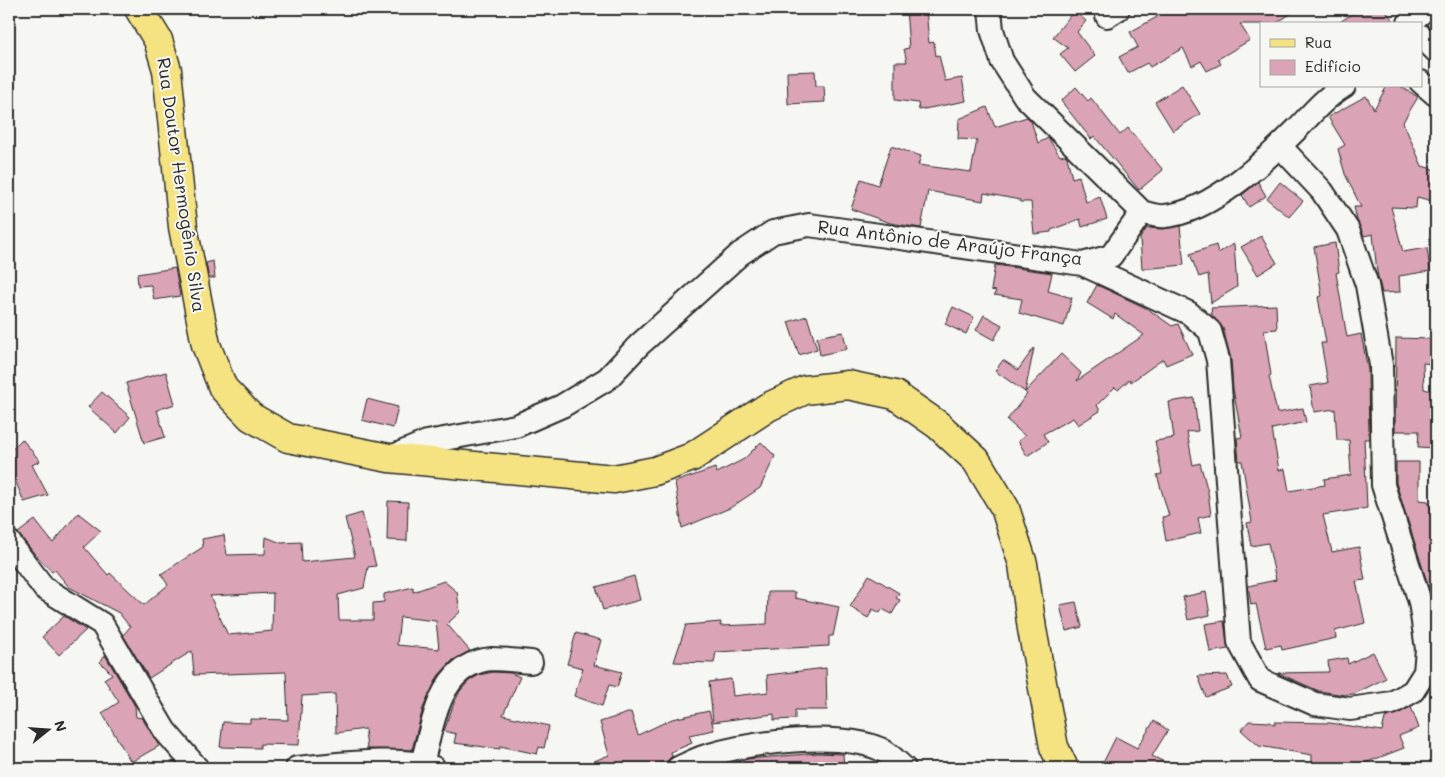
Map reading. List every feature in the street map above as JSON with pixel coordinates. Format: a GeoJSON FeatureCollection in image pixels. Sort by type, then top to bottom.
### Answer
{"type":"FeatureCollection","features":[{"type":"Feature","properties":{"kind":"main road","name":"Rua Doutor Hermogênio Silva"},"geometry":{"type":"LineString","coordinates":[[139,9],[146,16],[158,40],[167,70],[182,219],[206,345],[223,388],[251,417],[288,438],[389,458],[614,479],[655,471],[692,457],[768,407],[805,390],[848,385],[895,395],[938,426],[976,460],[1005,508],[1023,564],[1032,629],[1054,747],[1064,768]]}},
{"type":"Feature","properties":{"kind":"street"},"geometry":{"type":"LineString","coordinates":[[990,9],[992,30],[1002,61],[1025,97],[1142,212],[1164,216],[1200,206],[1239,182],[1280,146],[1333,93],[1341,88]]}},
{"type":"Feature","properties":{"kind":"street"},"geometry":{"type":"LineString","coordinates":[[1396,9],[1407,22]]}},
{"type":"Feature","properties":{"kind":"street"},"geometry":{"type":"LineString","coordinates":[[1411,22],[1426,9]]}},
{"type":"Feature","properties":{"kind":"street"},"geometry":{"type":"LineString","coordinates":[[1422,37],[1436,51]]}},
{"type":"Feature","properties":{"kind":"street"},"geometry":{"type":"LineString","coordinates":[[1422,83],[1436,95]]}},
{"type":"Feature","properties":{"kind":"street"},"geometry":{"type":"LineString","coordinates":[[1082,264],[1189,313],[1210,331],[1218,360],[1239,642],[1260,680],[1315,704],[1350,709],[1392,704],[1413,691],[1425,672],[1427,649],[1420,602],[1384,485],[1381,365],[1367,285],[1348,230],[1322,191],[1280,146]]}},
{"type":"Feature","properties":{"kind":"street","name":"Rua Antônio de Araújo França"},"geometry":{"type":"LineString","coordinates":[[389,458],[427,442],[516,426],[562,406],[607,379],[638,345],[740,254],[772,232],[809,225],[1082,264],[1110,256],[1142,212]]}},
{"type":"Feature","properties":{"kind":"street"},"geometry":{"type":"LineString","coordinates":[[9,542],[44,588],[102,624],[165,731],[197,768]]}},
{"type":"Feature","properties":{"kind":"street"},"geometry":{"type":"LineString","coordinates":[[297,768],[352,763],[428,766],[442,695],[450,679],[462,668],[492,659],[531,662]]}},
{"type":"Feature","properties":{"kind":"street"},"geometry":{"type":"LineString","coordinates":[[678,768],[706,756],[754,746],[822,739],[860,743],[882,750],[904,768]]}},
{"type":"Feature","properties":{"kind":"building"},"geometry":{"type":"Polygon","coordinates":[[[906,9],[926,9],[929,43],[934,42],[936,56],[939,55],[945,81],[962,78],[966,101],[919,110],[918,103],[895,100],[895,62],[907,62],[904,49],[909,48],[906,9]]]}},
{"type":"Feature","properties":{"kind":"building"},"geometry":{"type":"Polygon","coordinates":[[[1153,9],[1298,9],[1278,22],[1240,24],[1250,40],[1218,59],[1221,64],[1207,71],[1201,61],[1192,66],[1183,48],[1150,67],[1147,63],[1128,73],[1119,57],[1138,47],[1130,32],[1157,17],[1153,9]]]}},
{"type":"Feature","properties":{"kind":"building"},"geometry":{"type":"Polygon","coordinates":[[[1359,9],[1384,9],[1394,22],[1340,22],[1359,9]]]}},
{"type":"Feature","properties":{"kind":"building"},"geometry":{"type":"Polygon","coordinates":[[[1074,11],[1086,21],[1077,32],[1095,56],[1075,72],[1060,54],[1068,48],[1053,37],[1074,11]]]}},
{"type":"Feature","properties":{"kind":"building"},"geometry":{"type":"Polygon","coordinates":[[[815,71],[816,86],[824,86],[825,102],[788,104],[787,72],[815,71]]]}},
{"type":"Feature","properties":{"kind":"building"},"geometry":{"type":"Polygon","coordinates":[[[1182,85],[1200,114],[1173,131],[1155,102],[1182,85]]]}},
{"type":"Feature","properties":{"kind":"building"},"geometry":{"type":"Polygon","coordinates":[[[1076,87],[1088,101],[1091,98],[1120,135],[1128,128],[1163,170],[1139,190],[1094,136],[1091,139],[1061,101],[1076,87]]]}},
{"type":"Feature","properties":{"kind":"building"},"geometry":{"type":"Polygon","coordinates":[[[1386,88],[1403,88],[1418,97],[1403,122],[1422,166],[1436,170],[1436,202],[1417,197],[1416,208],[1391,207],[1403,252],[1427,248],[1430,271],[1399,276],[1400,292],[1382,293],[1377,272],[1373,234],[1364,236],[1357,220],[1354,207],[1361,207],[1345,174],[1338,149],[1345,145],[1328,117],[1366,96],[1374,109],[1386,88]]]}},
{"type":"Feature","properties":{"kind":"building"},"geometry":{"type":"Polygon","coordinates":[[[987,107],[995,127],[1027,117],[1031,121],[1038,143],[1048,138],[1060,156],[1065,155],[1067,157],[1072,178],[1079,176],[1086,202],[1100,197],[1107,219],[1082,227],[1080,219],[1051,230],[1051,232],[1034,234],[1031,202],[1020,202],[1020,200],[984,193],[983,201],[928,191],[921,228],[890,223],[851,209],[861,179],[878,185],[891,146],[921,156],[918,165],[971,172],[977,140],[958,139],[959,119],[987,107]]]}},
{"type":"Feature","properties":{"kind":"building"},"geometry":{"type":"Polygon","coordinates":[[[1258,182],[1266,196],[1249,207],[1242,195],[1258,182]]]}},
{"type":"Feature","properties":{"kind":"building"},"geometry":{"type":"Polygon","coordinates":[[[1280,182],[1303,201],[1289,217],[1267,199],[1280,182]]]}},
{"type":"Feature","properties":{"kind":"building"},"geometry":{"type":"Polygon","coordinates":[[[1180,226],[1184,265],[1142,269],[1140,238],[1147,228],[1163,229],[1180,226]]]}},
{"type":"Feature","properties":{"kind":"building"},"geometry":{"type":"Polygon","coordinates":[[[1261,236],[1277,263],[1258,275],[1241,247],[1261,236]]]}},
{"type":"Feature","properties":{"kind":"building"},"geometry":{"type":"Polygon","coordinates":[[[1335,243],[1339,272],[1336,273],[1347,337],[1361,334],[1368,370],[1369,439],[1364,439],[1367,508],[1323,515],[1332,552],[1359,547],[1365,580],[1356,581],[1365,623],[1335,631],[1336,638],[1282,650],[1281,645],[1266,648],[1256,604],[1251,605],[1248,586],[1276,580],[1268,543],[1251,546],[1247,523],[1252,522],[1242,461],[1239,461],[1237,438],[1242,437],[1233,389],[1231,359],[1223,328],[1212,315],[1211,308],[1276,305],[1277,329],[1264,330],[1271,375],[1269,376],[1277,413],[1303,408],[1306,422],[1272,429],[1279,470],[1285,469],[1289,491],[1325,485],[1324,479],[1351,475],[1349,440],[1337,440],[1335,409],[1314,412],[1310,386],[1328,383],[1321,343],[1326,343],[1318,297],[1322,296],[1314,247],[1335,243]]]}},
{"type":"Feature","properties":{"kind":"building"},"geometry":{"type":"Polygon","coordinates":[[[1234,244],[1237,287],[1211,303],[1208,274],[1199,277],[1190,254],[1216,245],[1218,253],[1234,244]]]}},
{"type":"Feature","properties":{"kind":"building"},"geometry":{"type":"Polygon","coordinates":[[[213,261],[215,278],[209,278],[206,263],[213,261]]]}},
{"type":"Feature","properties":{"kind":"building"},"geometry":{"type":"Polygon","coordinates":[[[995,265],[1052,273],[1048,291],[1072,298],[1064,326],[1019,313],[1022,299],[994,295],[996,291],[991,290],[995,265]]]}},
{"type":"Feature","properties":{"kind":"building"},"geometry":{"type":"Polygon","coordinates":[[[175,268],[180,296],[154,300],[151,285],[138,286],[137,274],[175,268]]]}},
{"type":"Feature","properties":{"kind":"building"},"geometry":{"type":"Polygon","coordinates":[[[1097,285],[1148,309],[1172,326],[1178,324],[1192,354],[1166,365],[1163,359],[1131,382],[1130,379],[1118,390],[1115,387],[1097,405],[1100,411],[1078,425],[1073,418],[1043,434],[1048,442],[1027,456],[1018,441],[1025,436],[1007,420],[1027,394],[1025,392],[1061,354],[1081,373],[1077,381],[1144,335],[1115,314],[1113,319],[1087,303],[1097,285]]]}},
{"type":"Feature","properties":{"kind":"building"},"geometry":{"type":"Polygon","coordinates":[[[953,307],[974,317],[966,334],[945,324],[953,307]]]}},
{"type":"Feature","properties":{"kind":"building"},"geometry":{"type":"Polygon","coordinates":[[[984,315],[1002,325],[994,340],[976,330],[984,315]]]}},
{"type":"Feature","properties":{"kind":"building"},"geometry":{"type":"Polygon","coordinates":[[[807,316],[817,349],[799,355],[788,322],[807,316]]]}},
{"type":"Feature","properties":{"kind":"building"},"geometry":{"type":"Polygon","coordinates":[[[843,332],[847,349],[820,355],[817,337],[843,332]]]}},
{"type":"Feature","properties":{"kind":"building"},"geometry":{"type":"Polygon","coordinates":[[[1396,338],[1434,339],[1433,364],[1423,363],[1424,389],[1436,392],[1436,448],[1418,447],[1419,431],[1395,431],[1396,338]]]}},
{"type":"Feature","properties":{"kind":"building"},"geometry":{"type":"Polygon","coordinates":[[[1034,348],[1025,392],[995,371],[1003,360],[1018,370],[1034,348]]]}},
{"type":"Feature","properties":{"kind":"building"},"geometry":{"type":"Polygon","coordinates":[[[166,372],[175,404],[157,410],[165,437],[144,443],[126,383],[166,372]]]}},
{"type":"Feature","properties":{"kind":"building"},"geometry":{"type":"Polygon","coordinates":[[[102,392],[130,417],[117,433],[88,407],[102,392]]]}},
{"type":"Feature","properties":{"kind":"building"},"geometry":{"type":"Polygon","coordinates":[[[1194,398],[1198,431],[1187,432],[1193,465],[1200,463],[1208,492],[1211,515],[1198,518],[1201,533],[1166,541],[1162,517],[1169,516],[1157,475],[1162,474],[1155,441],[1174,438],[1169,402],[1194,398]]]}},
{"type":"Feature","properties":{"kind":"building"},"geometry":{"type":"Polygon","coordinates":[[[367,399],[398,407],[393,428],[362,420],[367,399]]]}},
{"type":"Feature","properties":{"kind":"building"},"geometry":{"type":"Polygon","coordinates":[[[22,439],[40,461],[32,465],[48,495],[24,502],[13,475],[9,477],[9,452],[22,439]]]}},
{"type":"Feature","properties":{"kind":"building"},"geometry":{"type":"Polygon","coordinates":[[[761,442],[775,456],[760,488],[730,508],[682,528],[675,482],[715,468],[717,473],[744,459],[761,442]]]}},
{"type":"Feature","properties":{"kind":"building"},"geometry":{"type":"Polygon","coordinates":[[[1396,462],[1419,462],[1419,500],[1428,501],[1436,524],[1436,601],[1433,601],[1396,483],[1396,462]]]}},
{"type":"Feature","properties":{"kind":"building"},"geometry":{"type":"Polygon","coordinates":[[[388,501],[408,502],[407,541],[387,540],[388,501]]]}},
{"type":"Feature","properties":{"kind":"building"},"geometry":{"type":"Polygon","coordinates":[[[78,513],[101,531],[84,547],[108,575],[110,573],[144,605],[168,585],[161,574],[203,547],[202,539],[224,535],[227,555],[265,554],[266,537],[281,543],[301,542],[302,562],[355,557],[345,518],[362,513],[376,566],[368,567],[364,588],[338,595],[339,620],[373,620],[373,603],[384,602],[384,594],[413,587],[413,592],[444,581],[457,592],[460,612],[447,624],[470,651],[453,660],[438,676],[423,708],[412,750],[367,749],[365,729],[336,733],[335,694],[302,696],[299,745],[260,744],[260,748],[220,747],[223,722],[250,723],[250,719],[288,720],[286,672],[194,675],[192,651],[149,678],[123,635],[130,627],[119,613],[69,587],[55,570],[52,572],[33,552],[18,533],[35,520],[53,543],[78,513]],[[273,593],[210,596],[228,635],[272,631],[273,593]],[[400,617],[397,645],[439,649],[436,621],[400,617]]]}},
{"type":"Feature","properties":{"kind":"building"},"geometry":{"type":"Polygon","coordinates":[[[869,575],[899,593],[896,598],[900,600],[892,614],[882,609],[880,613],[873,609],[868,618],[850,607],[869,575]]]}},
{"type":"Feature","properties":{"kind":"building"},"geometry":{"type":"Polygon","coordinates":[[[634,576],[640,600],[603,610],[596,587],[634,576]]]}},
{"type":"Feature","properties":{"kind":"building"},"geometry":{"type":"Polygon","coordinates":[[[768,592],[795,592],[795,598],[839,607],[833,636],[829,636],[829,646],[716,652],[714,663],[674,662],[686,625],[721,622],[720,626],[767,624],[768,592]]]}},
{"type":"Feature","properties":{"kind":"building"},"geometry":{"type":"Polygon","coordinates":[[[1206,592],[1210,615],[1188,620],[1183,597],[1206,592]]]}},
{"type":"Feature","properties":{"kind":"building"},"geometry":{"type":"Polygon","coordinates":[[[1076,602],[1082,627],[1066,631],[1060,605],[1076,602]]]}},
{"type":"Feature","properties":{"kind":"building"},"geometry":{"type":"Polygon","coordinates":[[[64,616],[86,630],[59,655],[42,637],[64,616]]]}},
{"type":"Feature","properties":{"kind":"building"},"geometry":{"type":"Polygon","coordinates":[[[1224,621],[1228,649],[1210,652],[1205,624],[1224,621]]]}},
{"type":"Feature","properties":{"kind":"building"},"geometry":{"type":"Polygon","coordinates":[[[576,633],[601,640],[594,665],[622,672],[617,687],[609,685],[602,706],[574,696],[583,668],[567,664],[576,633]]]}},
{"type":"Feature","properties":{"kind":"building"},"geometry":{"type":"Polygon","coordinates":[[[1373,652],[1386,678],[1354,694],[1345,695],[1319,691],[1278,673],[1329,672],[1328,661],[1347,658],[1348,664],[1373,652]]]}},
{"type":"Feature","properties":{"kind":"building"},"geometry":{"type":"Polygon","coordinates":[[[105,655],[135,706],[136,717],[142,718],[159,746],[131,762],[102,713],[119,702],[104,679],[112,674],[100,662],[105,655]]]}},
{"type":"Feature","properties":{"kind":"building"},"geometry":{"type":"Polygon","coordinates":[[[826,668],[827,710],[795,710],[795,719],[774,720],[774,714],[713,722],[709,682],[731,679],[733,696],[768,692],[767,675],[826,668]]]}},
{"type":"Feature","properties":{"kind":"building"},"geometry":{"type":"Polygon","coordinates":[[[493,672],[511,673],[520,677],[503,715],[549,726],[544,748],[539,747],[537,754],[500,746],[500,749],[454,743],[456,734],[444,731],[460,691],[469,681],[479,675],[493,672]]]}},
{"type":"Feature","properties":{"kind":"building"},"geometry":{"type":"Polygon","coordinates":[[[1227,675],[1232,687],[1206,697],[1198,676],[1227,675]]]}},
{"type":"Feature","properties":{"kind":"building"},"geometry":{"type":"Polygon","coordinates":[[[1411,707],[1419,728],[1399,736],[1404,748],[1352,768],[1312,768],[1312,755],[1259,746],[1241,730],[1249,721],[1270,722],[1275,725],[1275,722],[1330,723],[1382,731],[1385,718],[1411,707]]]}},
{"type":"Feature","properties":{"kind":"building"},"geometry":{"type":"Polygon","coordinates":[[[709,711],[714,730],[689,735],[692,743],[671,752],[672,756],[667,761],[654,765],[655,768],[577,768],[609,755],[600,722],[631,712],[638,735],[672,719],[709,711]]]}},
{"type":"Feature","properties":{"kind":"building"},"geometry":{"type":"Polygon","coordinates":[[[1154,721],[1168,730],[1152,756],[1177,768],[1119,768],[1104,761],[1116,737],[1137,748],[1154,721]]]}},
{"type":"Feature","properties":{"kind":"building"},"geometry":{"type":"Polygon","coordinates":[[[818,753],[843,754],[844,768],[717,768],[748,759],[818,753]]]}}]}
